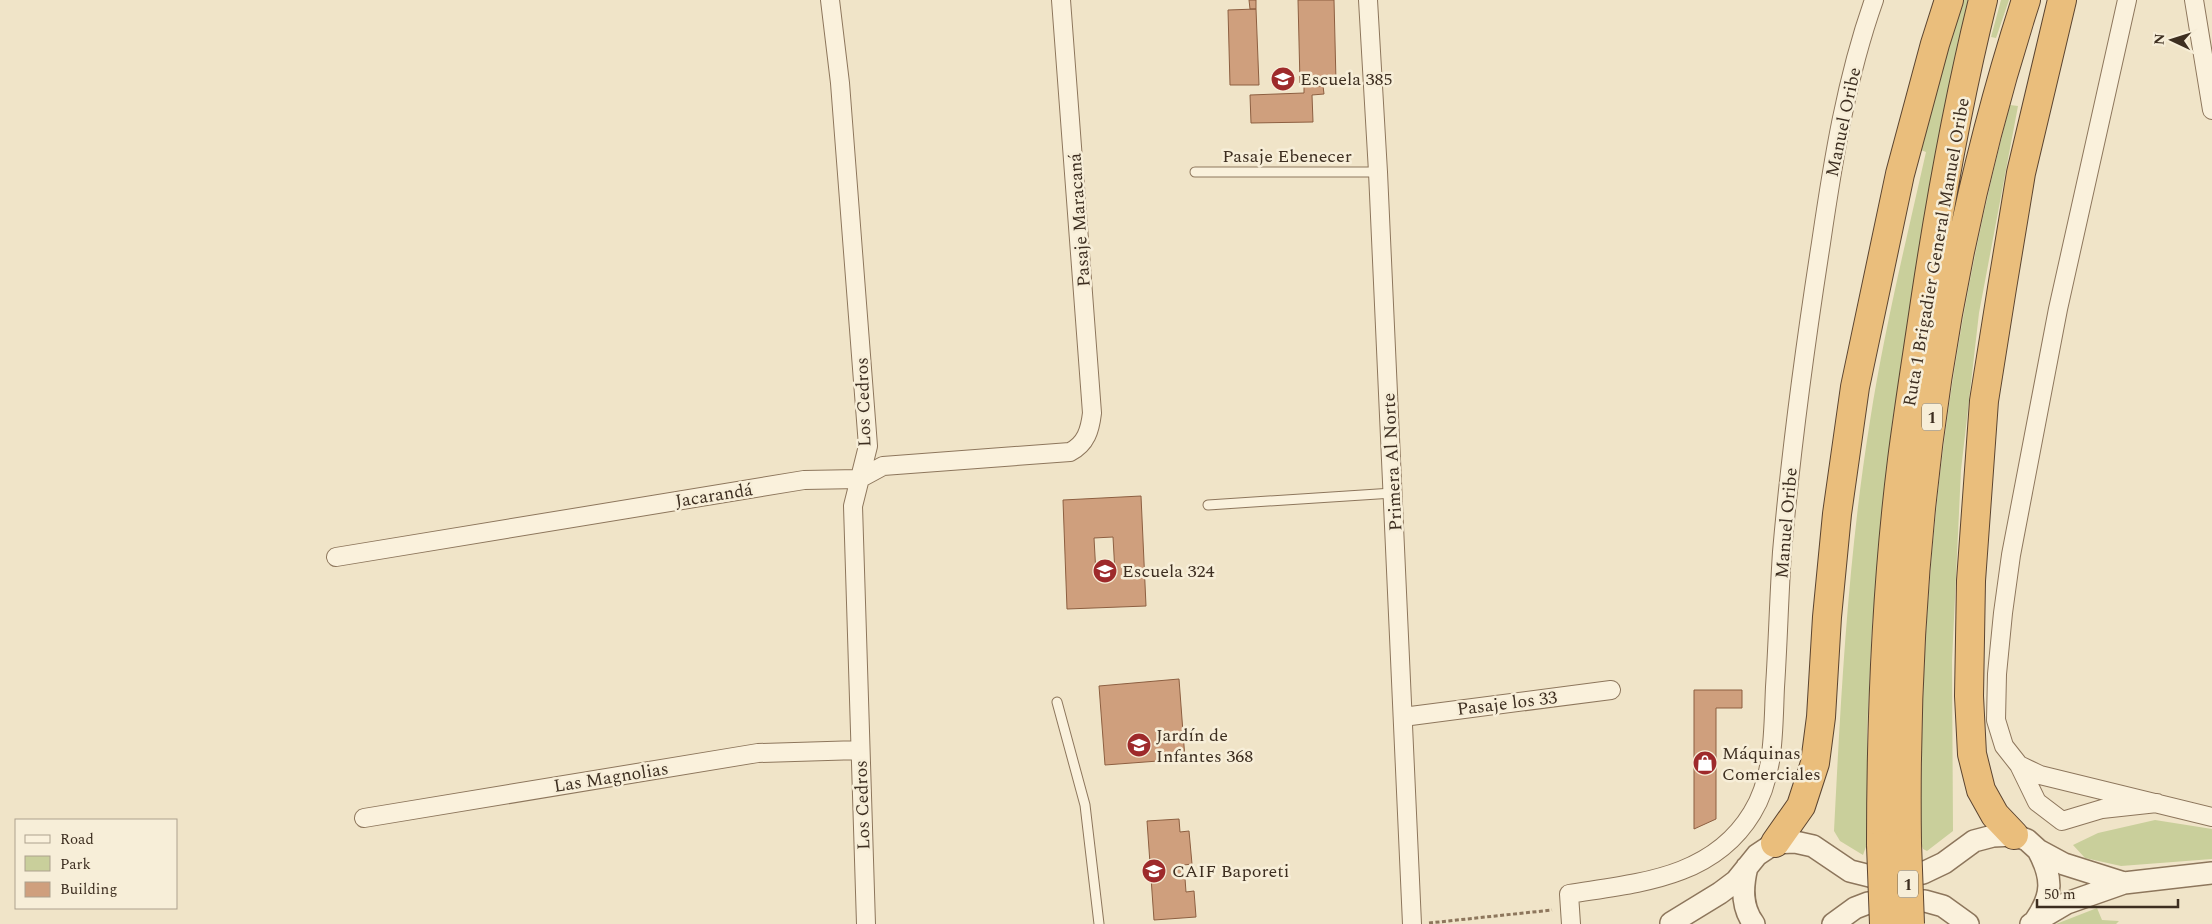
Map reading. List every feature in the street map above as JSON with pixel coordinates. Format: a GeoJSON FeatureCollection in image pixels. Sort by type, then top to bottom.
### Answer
{"type":"FeatureCollection","features":[{"type":"Feature","properties":{"kind":"highway"},"geometry":{"type":"LineString","coordinates":[[1774,843],[1801,806],[1815,764],[1821,717],[1827,617],[1837,514],[1855,387],[1900,174],[1935,44],[1949,0]]}},
{"type":"Feature","properties":{"kind":"highway","name":"Ruta 1 Brigadier General Manuel Oribe"},"geometry":{"type":"LineString","coordinates":[[1910,924],[1894,844],[1883,695],[1886,629],[1902,461],[1937,227],[1956,124],[1983,0]]}},
{"type":"Feature","properties":{"kind":"highway","name":"Ruta 1 Brigadier General Manuel Oribe"},"geometry":{"type":"LineString","coordinates":[[1884,924],[1906,762],[1910,636],[1926,462],[1963,232],[1987,130],[2026,0]]}},
{"type":"Feature","properties":{"kind":"highway"},"geometry":{"type":"LineString","coordinates":[[2014,835],[1995,815],[1981,790],[1972,754],[1968,696],[1971,581],[1984,401],[2021,173],[2062,0]]}},
{"type":"Feature","properties":{"kind":"street","name":"Los Cedros"},"geometry":{"type":"LineString","coordinates":[[830,0],[840,83],[868,446],[853,506],[866,924]]}},
{"type":"Feature","properties":{"kind":"street","name":"Pasaje Maracaná"},"geometry":{"type":"LineString","coordinates":[[1061,0],[1092,413],[1091,427],[1085,439]]}},
{"type":"Feature","properties":{"kind":"street","name":"Primera Al Norte"},"geometry":{"type":"LineString","coordinates":[[1368,0],[1404,717],[1412,924]]}},
{"type":"Feature","properties":{"kind":"street","name":"Manuel Oribe"},"geometry":{"type":"LineString","coordinates":[[1571,924],[1569,894],[1630,885],[1666,876],[1702,862],[1739,830],[1752,813],[1763,789],[1769,769],[1782,553],[1805,345],[1837,138],[1848,88],[1874,0]]}},
{"type":"Feature","properties":{"kind":"street"},"geometry":{"type":"LineString","coordinates":[[2126,0],[2058,308],[2004,604],[1997,674],[1996,720],[2004,746],[2019,765],[2037,802],[2062,821],[2102,809],[2157,803]]}},
{"type":"Feature","properties":{"kind":"street"},"geometry":{"type":"LineString","coordinates":[[2194,0],[2212,110]]}},
{"type":"Feature","properties":{"kind":"street","name":"Jacarandá"},"geometry":{"type":"LineString","coordinates":[[336,557],[804,480],[859,479],[883,466],[1070,452],[1079,447],[1085,439]]}},
{"type":"Feature","properties":{"kind":"street","name":"Pasaje los 33"},"geometry":{"type":"LineString","coordinates":[[1404,717],[1611,690]]}},
{"type":"Feature","properties":{"kind":"street","name":"Las Magnolias"},"geometry":{"type":"LineString","coordinates":[[364,818],[758,753],[860,750]]}},
{"type":"Feature","properties":{"kind":"street"},"geometry":{"type":"LineString","coordinates":[[2019,765],[2040,775],[2212,817]]}},
{"type":"Feature","properties":{"kind":"street"},"geometry":{"type":"LineString","coordinates":[[1674,924],[1720,894],[1736,881],[1757,855],[1774,843],[1795,842],[1813,846],[1850,871],[1878,878],[1922,873],[1944,862],[1974,841],[1993,836],[2014,835],[2027,840],[2038,850],[2064,864],[2124,883]]}},
{"type":"Feature","properties":{"kind":"street"},"geometry":{"type":"LineString","coordinates":[[2033,923],[2044,908],[2049,895],[2047,867],[2038,850]]}},
{"type":"Feature","properties":{"kind":"street"},"geometry":{"type":"LineString","coordinates":[[1747,867],[1742,883],[1743,895],[1745,909],[1754,924]]}},
{"type":"Feature","properties":{"kind":"street"},"geometry":{"type":"LineString","coordinates":[[2033,923],[2067,904],[2124,883],[2212,873]]}},
{"type":"Feature","properties":{"kind":"street"},"geometry":{"type":"LineString","coordinates":[[1833,924],[1855,908],[1868,903],[1925,901],[1944,906],[1968,924]]}},
{"type":"Feature","properties":{"kind":"lane","name":"Pasaje Ebenecer"},"geometry":{"type":"LineString","coordinates":[[1195,172],[1378,172]]}},
{"type":"Feature","properties":{"kind":"lane"},"geometry":{"type":"LineString","coordinates":[[1208,505],[1393,493]]}},
{"type":"Feature","properties":{"kind":"lane"},"geometry":{"type":"LineString","coordinates":[[1057,702],[1084,805],[1100,924]]}},
{"type":"Feature","properties":{"kind":"green space"},"geometry":{"type":"Polygon","coordinates":[[[1960,0],[1970,0],[1935,159],[1892,423],[1872,626],[1867,732],[1868,841],[1863,855],[1840,841],[1834,831],[1843,677],[1856,523],[1862,472],[1882,354],[1926,152],[1918,149],[1960,0]]]}},
{"type":"Feature","properties":{"kind":"green space"},"geometry":{"type":"Polygon","coordinates":[[[2001,0],[2009,0],[1996,38],[1991,37],[2001,0]]]}},
{"type":"Feature","properties":{"kind":"green space"},"geometry":{"type":"Polygon","coordinates":[[[2010,105],[2018,106],[1979,313],[1961,470],[1952,661],[1953,831],[1927,851],[1923,849],[1920,840],[1924,683],[1934,529],[1958,346],[1981,225],[2010,105]]]}},
{"type":"Feature","properties":{"kind":"green space"},"geometry":{"type":"Polygon","coordinates":[[[2155,820],[2212,829],[2212,859],[2121,866],[2085,858],[2073,845],[2098,833],[2155,820]]]}},
{"type":"Feature","properties":{"kind":"green space"},"geometry":{"type":"Polygon","coordinates":[[[2097,908],[2102,920],[2119,921],[2116,924],[2056,924],[2097,908]]]}},
{"type":"Feature","properties":{"kind":"building"},"geometry":{"type":"Polygon","coordinates":[[[1249,0],[1256,0],[1256,9],[1250,9],[1249,0]]]}},
{"type":"Feature","properties":{"kind":"building"},"geometry":{"type":"Polygon","coordinates":[[[1298,0],[1334,0],[1336,82],[1300,83],[1298,0]]]}},
{"type":"Feature","properties":{"kind":"building"},"geometry":{"type":"Polygon","coordinates":[[[1256,9],[1259,85],[1230,85],[1228,10],[1256,9]]]}},
{"type":"Feature","properties":{"kind":"building"},"geometry":{"type":"Polygon","coordinates":[[[1304,86],[1323,86],[1324,94],[1312,95],[1313,122],[1251,123],[1250,95],[1304,93],[1304,86]]]}},
{"type":"Feature","properties":{"kind":"building"},"geometry":{"type":"Polygon","coordinates":[[[1141,496],[1146,606],[1067,609],[1063,500],[1141,496]],[[1113,537],[1094,538],[1096,574],[1115,573],[1113,537]]]}},
{"type":"Feature","properties":{"kind":"building"},"geometry":{"type":"Polygon","coordinates":[[[1179,679],[1185,759],[1105,765],[1099,686],[1179,679]]]}},
{"type":"Feature","properties":{"kind":"building","name":"Máquinas Comerciales"},"geometry":{"type":"Polygon","coordinates":[[[1694,690],[1742,690],[1742,708],[1716,708],[1716,819],[1694,829],[1694,690]]]}},
{"type":"Feature","properties":{"kind":"building"},"geometry":{"type":"Polygon","coordinates":[[[1179,819],[1180,832],[1189,831],[1192,864],[1184,865],[1186,892],[1194,891],[1196,917],[1154,920],[1147,821],[1179,819]]]}},
{"type":"Feature","properties":{"kind":"place","name":"Escuela 385"},"geometry":{"type":"Point","coordinates":[1283,79]}},
{"type":"Feature","properties":{"kind":"place","name":"Escuela 324"},"geometry":{"type":"Point","coordinates":[1105,571]}},
{"type":"Feature","properties":{"kind":"place","name":"Jardín de Infantes 368"},"geometry":{"type":"Point","coordinates":[1139,745]}},
{"type":"Feature","properties":{"kind":"place","name":"Máquinas Comerciales"},"geometry":{"type":"Point","coordinates":[1705,763]}},
{"type":"Feature","properties":{"kind":"place","name":"CAIF Baporeti"},"geometry":{"type":"Point","coordinates":[1154,871]}}]}
